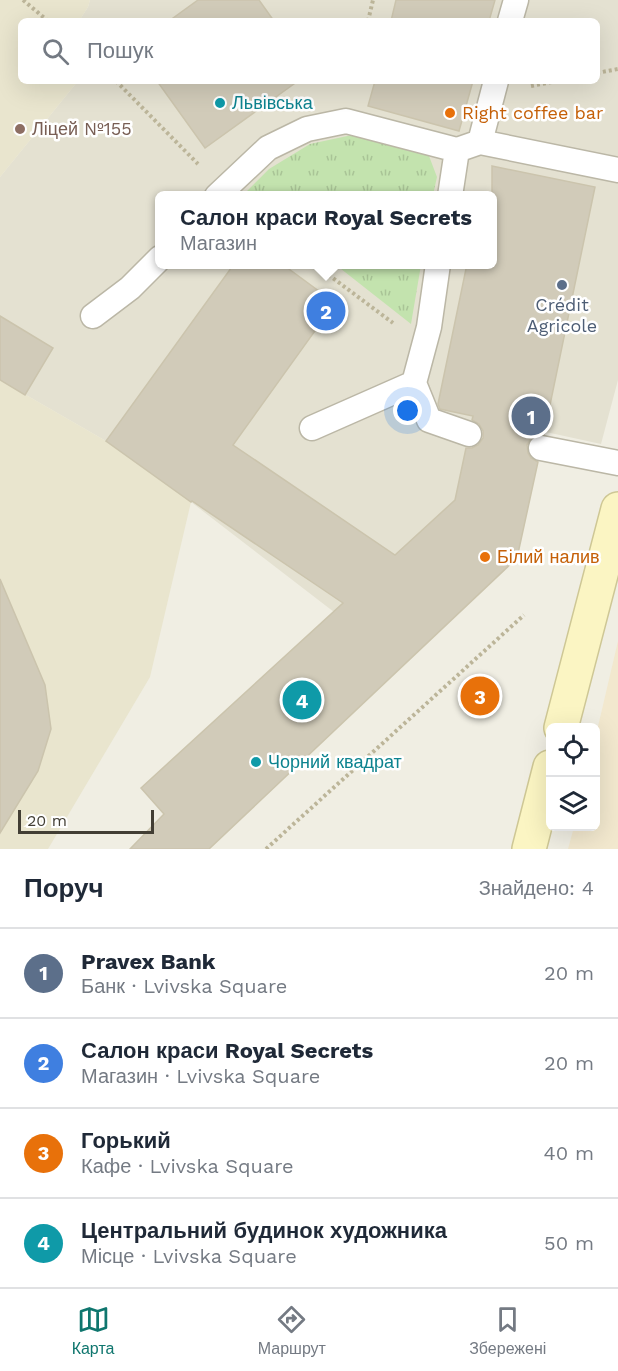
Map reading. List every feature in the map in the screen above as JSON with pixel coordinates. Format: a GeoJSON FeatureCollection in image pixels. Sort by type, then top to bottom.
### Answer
{"type":"FeatureCollection","features":[{"type":"Feature","properties":{"kind":"main road"},"geometry":{"type":"LineString","coordinates":[[562,723],[618,509]]}},
{"type":"Feature","properties":{"kind":"main road"},"geometry":{"type":"LineString","coordinates":[[529,849],[547,777]]}},
{"type":"Feature","properties":{"kind":"lane"},"geometry":{"type":"LineString","coordinates":[[511,18],[516,0]]}},
{"type":"Feature","properties":{"kind":"lane"},"geometry":{"type":"LineString","coordinates":[[480,142],[495,84]]}},
{"type":"Feature","properties":{"kind":"lane"},"geometry":{"type":"LineString","coordinates":[[221,191],[268,148],[307,129],[346,122],[458,150],[480,142],[618,170]]}},
{"type":"Feature","properties":{"kind":"lane"},"geometry":{"type":"LineString","coordinates":[[451,191],[458,150]]}},
{"type":"Feature","properties":{"kind":"lane"},"geometry":{"type":"LineString","coordinates":[[93,316],[130,288],[155,262]]}},
{"type":"Feature","properties":{"kind":"lane"},"geometry":{"type":"LineString","coordinates":[[437,269],[429,327],[414,383],[429,420],[469,434]]}},
{"type":"Feature","properties":{"kind":"lane"},"geometry":{"type":"LineString","coordinates":[[312,428],[414,383]]}},
{"type":"Feature","properties":{"kind":"lane"},"geometry":{"type":"LineString","coordinates":[[541,448],[618,463]]}},
{"type":"Feature","properties":{"kind":"path"},"geometry":{"type":"LineString","coordinates":[[23,0],[44,18]]}},
{"type":"Feature","properties":{"kind":"path"},"geometry":{"type":"LineString","coordinates":[[369,18],[373,0]]}},
{"type":"Feature","properties":{"kind":"path"},"geometry":{"type":"LineString","coordinates":[[600,72],[618,69]]}},
{"type":"Feature","properties":{"kind":"path"},"geometry":{"type":"LineString","coordinates":[[119,84],[219,191]]}},
{"type":"Feature","properties":{"kind":"path"},"geometry":{"type":"LineString","coordinates":[[322,269],[424,347]]}},
{"type":"Feature","properties":{"kind":"path"},"geometry":{"type":"LineString","coordinates":[[266,849],[524,615]]}},
{"type":"Feature","properties":{"kind":"shaded area","name":"Ліцей №155"},"geometry":{"type":"Polygon","coordinates":[[[0,0],[90,0],[81,18],[18,18],[18,84],[76,84],[0,177],[0,0]]]}},
{"type":"Feature","properties":{"kind":"shaded area"},"geometry":{"type":"Polygon","coordinates":[[[90,0],[618,0],[618,380],[601,444],[473,416],[455,500],[334,612],[191,502],[106,441],[0,380],[0,177],[76,84],[600,84],[600,18],[81,18],[90,0]]]}},
{"type":"Feature","properties":{"kind":"shaded area"},"geometry":{"type":"Polygon","coordinates":[[[0,380],[106,441],[191,502],[150,677],[48,849],[0,849],[0,380]]]}},
{"type":"Feature","properties":{"kind":"shaded area"},"geometry":{"type":"Polygon","coordinates":[[[618,641],[618,849],[568,849],[573,831],[600,831],[599,723],[618,641]]]}},
{"type":"Feature","properties":{"kind":"green space"},"geometry":{"type":"Polygon","coordinates":[[[352,135],[429,156],[437,177],[434,191],[247,191],[269,169],[310,144],[352,135]]]}},
{"type":"Feature","properties":{"kind":"green space"},"geometry":{"type":"Polygon","coordinates":[[[341,269],[420,269],[411,324],[341,269]]]}},
{"type":"Feature","properties":{"kind":"building"},"geometry":{"type":"Polygon","coordinates":[[[198,0],[259,0],[272,18],[173,18],[198,0]]]}},
{"type":"Feature","properties":{"kind":"building"},"geometry":{"type":"Polygon","coordinates":[[[396,0],[495,0],[490,18],[392,18],[396,0]]]}},
{"type":"Feature","properties":{"kind":"building","name":"Львівська"},"geometry":{"type":"Polygon","coordinates":[[[159,84],[294,84],[205,148],[159,84]]]}},
{"type":"Feature","properties":{"kind":"building"},"geometry":{"type":"Polygon","coordinates":[[[374,84],[472,84],[459,131],[368,106],[374,84]]]}},
{"type":"Feature","properties":{"kind":"building"},"geometry":{"type":"Polygon","coordinates":[[[492,166],[595,187],[544,434],[531,438],[527,445],[531,458],[538,462],[517,558],[209,849],[130,849],[164,814],[141,788],[343,603],[191,502],[106,441],[230,269],[289,269],[335,303],[233,445],[395,555],[455,500],[466,448],[478,445],[483,438],[483,431],[479,424],[472,420],[473,416],[440,409],[438,404],[466,269],[497,269],[497,191],[492,191],[492,166]]]}},
{"type":"Feature","properties":{"kind":"building"},"geometry":{"type":"Polygon","coordinates":[[[0,316],[53,348],[25,395],[0,380],[0,316]]]}},
{"type":"Feature","properties":{"kind":"building"},"geometry":{"type":"Polygon","coordinates":[[[0,579],[45,685],[51,729],[38,771],[0,833],[0,579]]]}},
{"type":"Feature","properties":{"kind":"place","name":"Львівська"},"geometry":{"type":"Point","coordinates":[220,103]}},
{"type":"Feature","properties":{"kind":"place","name":"Right coffee bar"},"geometry":{"type":"Point","coordinates":[450,113]}},
{"type":"Feature","properties":{"kind":"place","name":"Ліцей №155"},"geometry":{"type":"Point","coordinates":[20,129]}},
{"type":"Feature","properties":{"kind":"place","name":"Crédit Agricole"},"geometry":{"type":"Point","coordinates":[562,285]}},
{"type":"Feature","properties":{"kind":"place","name":"Салон краси Royal Secrets"},"geometry":{"type":"Point","coordinates":[326,311]}},
{"type":"Feature","properties":{"kind":"place","name":"Pravex Bank"},"geometry":{"type":"Point","coordinates":[531,416]}},
{"type":"Feature","properties":{"kind":"place","name":"Білий налив"},"geometry":{"type":"Point","coordinates":[485,557]}},
{"type":"Feature","properties":{"kind":"place","name":"Горький"},"geometry":{"type":"Point","coordinates":[480,696]}},
{"type":"Feature","properties":{"kind":"place","name":"Центральний будинок художника"},"geometry":{"type":"Point","coordinates":[302,700]}},
{"type":"Feature","properties":{"kind":"place","name":"Чорний квадрат"},"geometry":{"type":"Point","coordinates":[256,762]}}]}
